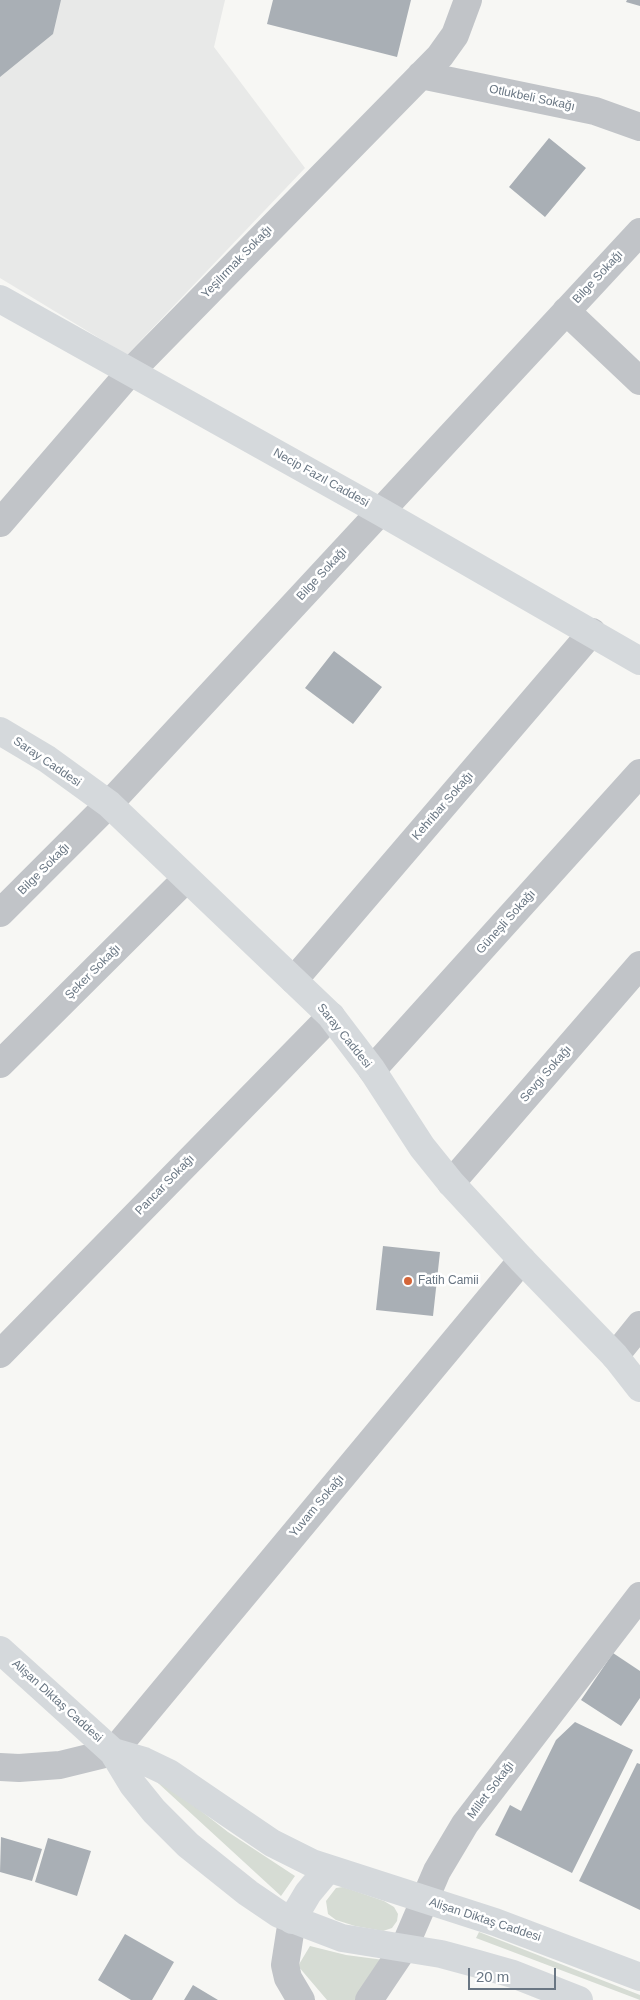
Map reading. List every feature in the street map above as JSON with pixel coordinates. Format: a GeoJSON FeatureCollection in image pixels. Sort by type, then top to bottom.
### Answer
{"type":"FeatureCollection","features":[{"type":"Feature","properties":{"kind":"street","name":"Yeşilırmak Sokağı"},"geometry":{"type":"LineString","coordinates":[[0,523],[131,371],[440,56],[455,35],[468,0]]}},
{"type":"Feature","properties":{"kind":"street","name":"Otlukbeli Sokağı"},"geometry":{"type":"LineString","coordinates":[[421,75],[595,111],[640,128]]}},
{"type":"Feature","properties":{"kind":"street","name":"Bilge Sokağı"},"geometry":{"type":"LineString","coordinates":[[0,913],[109,804],[640,232]]}},
{"type":"Feature","properties":{"kind":"street","name":"Necip Fazıl Caddesi"},"geometry":{"type":"LineString","coordinates":[[0,298],[381,512],[640,661]]}},
{"type":"Feature","properties":{"kind":"street"},"geometry":{"type":"LineString","coordinates":[[566,311],[640,381]]}},
{"type":"Feature","properties":{"kind":"street","name":"Kehribar Sokağı"},"geometry":{"type":"LineString","coordinates":[[294,980],[592,632]]}},
{"type":"Feature","properties":{"kind":"street","name":"Saray Caddesi"},"geometry":{"type":"LineString","coordinates":[[0,731],[48,759],[109,804],[331,1016],[372,1070],[422,1147],[522,1260],[615,1356],[640,1388]]}},
{"type":"Feature","properties":{"kind":"street","name":"Güneşli Sokağı"},"geometry":{"type":"LineString","coordinates":[[372,1070],[640,774]]}},
{"type":"Feature","properties":{"kind":"street","name":"Şeker Sokağı"},"geometry":{"type":"LineString","coordinates":[[0,1064],[186,879]]}},
{"type":"Feature","properties":{"kind":"street","name":"Sevgi Sokağı"},"geometry":{"type":"LineString","coordinates":[[452,1183],[640,965]]}},
{"type":"Feature","properties":{"kind":"street","name":"Pancar Sokağı"},"geometry":{"type":"LineString","coordinates":[[0,1354],[331,1016]]}},
{"type":"Feature","properties":{"kind":"street","name":"Yuvam Sokağı"},"geometry":{"type":"LineString","coordinates":[[113,1752],[522,1260]]}},
{"type":"Feature","properties":{"kind":"street"},"geometry":{"type":"LineString","coordinates":[[615,1356],[640,1325]]}},
{"type":"Feature","properties":{"kind":"street","name":"Millet Sokağı"},"geometry":{"type":"LineString","coordinates":[[369,2000],[404,1948],[423,1900],[448,1849],[465,1824],[640,1596]]}},
{"type":"Feature","properties":{"kind":"street","name":"Alişan Diktaş Caddesi"},"geometry":{"type":"LineString","coordinates":[[0,1650],[113,1752],[133,1785],[154,1812],[188,1845],[248,1893],[292,1920],[342,1938],[404,1948],[478,1964],[513,1974],[580,2000]]}},
{"type":"Feature","properties":{"kind":"street"},"geometry":{"type":"LineString","coordinates":[[0,1767],[19,1768],[60,1765],[113,1752]]}},
{"type":"Feature","properties":{"kind":"street","name":"Alişan Diktaş Caddesi"},"geometry":{"type":"LineString","coordinates":[[113,1752],[144,1761],[169,1773],[272,1843],[296,1856],[328,1869],[538,1937],[640,1977]]}},
{"type":"Feature","properties":{"kind":"street"},"geometry":{"type":"LineString","coordinates":[[301,2000],[291,1984],[285,1965],[292,1920],[308,1893],[328,1869]]}},
{"type":"Feature","properties":{"kind":"shaded area"},"geometry":{"type":"Polygon","coordinates":[[[0,0],[225,0],[214,47],[305,168],[127,355],[0,278],[0,0]]]}},
{"type":"Feature","properties":{"kind":"shaded area"},"geometry":{"type":"Polygon","coordinates":[[[161,1780],[228,1832],[295,1876],[281,1896],[158,1783],[161,1780]]]}},
{"type":"Feature","properties":{"kind":"shaded area"},"geometry":{"type":"Polygon","coordinates":[[[343,1887],[384,1901],[394,1907],[398,1914],[397,1921],[392,1928],[383,1931],[355,1926],[336,1920],[328,1914],[326,1901],[336,1888],[343,1887]]]}},
{"type":"Feature","properties":{"kind":"shaded area"},"geometry":{"type":"Polygon","coordinates":[[[479,1932],[640,1995],[640,2000],[476,1938],[479,1932]]]}},
{"type":"Feature","properties":{"kind":"shaded area"},"geometry":{"type":"Polygon","coordinates":[[[310,1946],[346,1955],[384,1960],[358,2000],[327,2000],[298,1966],[310,1946]]]}},
{"type":"Feature","properties":{"kind":"building"},"geometry":{"type":"Polygon","coordinates":[[[0,0],[61,0],[53,34],[0,77],[0,0]]]}},
{"type":"Feature","properties":{"kind":"building"},"geometry":{"type":"Polygon","coordinates":[[[273,0],[411,0],[397,57],[267,24],[273,0]]]}},
{"type":"Feature","properties":{"kind":"building"},"geometry":{"type":"Polygon","coordinates":[[[627,0],[640,0],[640,6],[626,2],[627,0]]]}},
{"type":"Feature","properties":{"kind":"building"},"geometry":{"type":"Polygon","coordinates":[[[549,138],[586,168],[545,217],[509,187],[549,138]]]}},
{"type":"Feature","properties":{"kind":"building"},"geometry":{"type":"Polygon","coordinates":[[[334,651],[382,687],[353,724],[305,688],[334,651]]]}},
{"type":"Feature","properties":{"kind":"building","name":"Fatih Camii"},"geometry":{"type":"Polygon","coordinates":[[[383,1246],[440,1252],[433,1316],[376,1310],[383,1246]]]}},
{"type":"Feature","properties":{"kind":"building"},"geometry":{"type":"Polygon","coordinates":[[[613,1653],[640,1671],[640,1698],[621,1726],[581,1700],[613,1653]]]}},
{"type":"Feature","properties":{"kind":"building"},"geometry":{"type":"Polygon","coordinates":[[[575,1722],[633,1750],[572,1873],[495,1835],[510,1805],[521,1811],[556,1740],[575,1722]]]}},
{"type":"Feature","properties":{"kind":"building"},"geometry":{"type":"Polygon","coordinates":[[[637,1763],[640,1764],[640,1910],[579,1881],[637,1763]]]}},
{"type":"Feature","properties":{"kind":"building"},"geometry":{"type":"Polygon","coordinates":[[[1,1837],[42,1849],[32,1881],[0,1872],[1,1837]]]}},
{"type":"Feature","properties":{"kind":"building"},"geometry":{"type":"Polygon","coordinates":[[[48,1838],[91,1851],[77,1896],[35,1882],[48,1838]]]}},
{"type":"Feature","properties":{"kind":"building"},"geometry":{"type":"Polygon","coordinates":[[[125,1934],[174,1962],[152,2000],[131,2000],[98,1980],[125,1934]]]}},
{"type":"Feature","properties":{"kind":"building"},"geometry":{"type":"Polygon","coordinates":[[[193,1985],[218,2000],[184,2000],[193,1985]]]}},
{"type":"Feature","properties":{"kind":"place","name":"Fatih Camii"},"geometry":{"type":"Point","coordinates":[408,1281]}}]}
